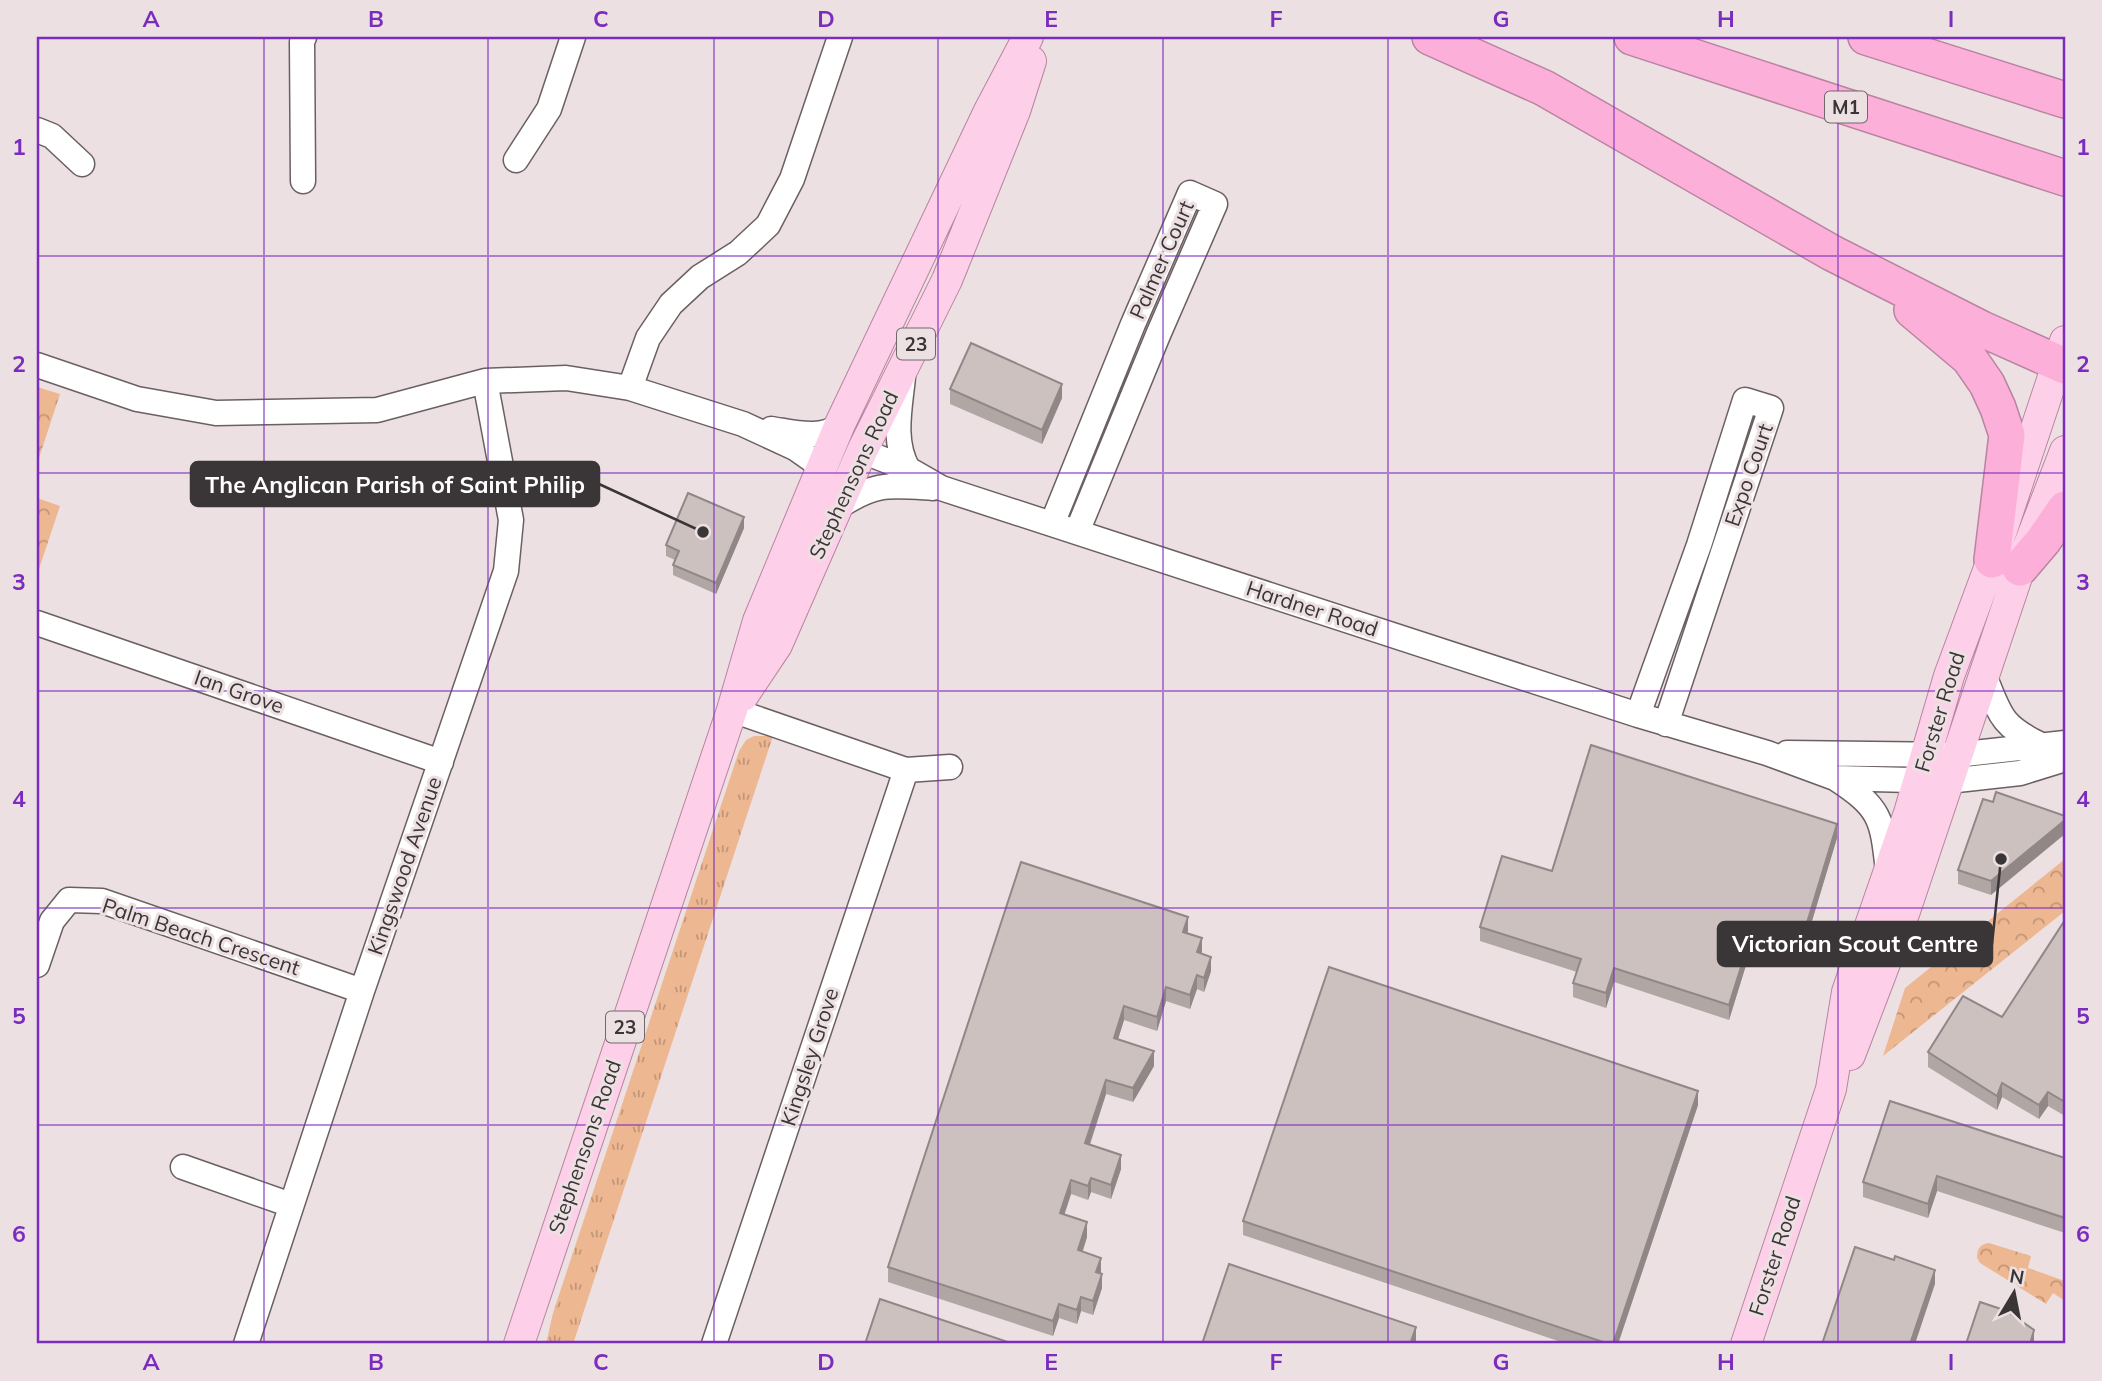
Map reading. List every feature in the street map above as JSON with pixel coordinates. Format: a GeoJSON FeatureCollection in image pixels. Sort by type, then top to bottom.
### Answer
{"type":"FeatureCollection","features":[{"type":"Feature","properties":{"kind":"highway"},"geometry":{"type":"LineString","coordinates":[[1430,37],[1544,88],[1832,253],[1982,329],[2063,357]]}},
{"type":"Feature","properties":{"kind":"highway","name":"M1"},"geometry":{"type":"LineString","coordinates":[[1632,37],[2063,178]]}},
{"type":"Feature","properties":{"kind":"highway"},"geometry":{"type":"LineString","coordinates":[[1866,37],[2065,100]]}},
{"type":"Feature","properties":{"kind":"highway"},"geometry":{"type":"LineString","coordinates":[[1832,253],[1930,324],[1969,358],[1987,384],[2007,435],[2006,564]]}},
{"type":"Feature","properties":{"kind":"highway"},"geometry":{"type":"LineString","coordinates":[[2006,564],[2043,541],[2065,509]]}},
{"type":"Feature","properties":{"kind":"main road","name":"Stephensons Road"},"geometry":{"type":"LineString","coordinates":[[519,1344],[732,710],[758,621],[840,424],[989,111],[1028,37]]}},
{"type":"Feature","properties":{"kind":"main road","name":"Stephensons Road"},"geometry":{"type":"LineString","coordinates":[[732,710],[777,645],[862,451],[947,280],[1015,111],[1038,37]]}},
{"type":"Feature","properties":{"kind":"main road","name":"Forster Road"},"geometry":{"type":"LineString","coordinates":[[1831,1089],[1847,1062],[1905,911],[1984,676],[2006,564],[2063,357]]}},
{"type":"Feature","properties":{"kind":"main road"},"geometry":{"type":"LineString","coordinates":[[822,467],[862,451]]}},
{"type":"Feature","properties":{"kind":"main road","name":"Forster Road"},"geometry":{"type":"LineString","coordinates":[[1746,1344],[1831,1089],[1847,992],[1922,768],[1949,676],[2065,451]]}},
{"type":"Feature","properties":{"kind":"street"},"geometry":{"type":"LineString","coordinates":[[303,181],[304,37]]}},
{"type":"Feature","properties":{"kind":"street"},"geometry":{"type":"LineString","coordinates":[[516,160],[549,109],[573,37]]}},
{"type":"Feature","properties":{"kind":"street"},"geometry":{"type":"LineString","coordinates":[[630,388],[648,338],[671,304],[700,277],[738,253],[768,225],[792,179],[840,37]]}},
{"type":"Feature","properties":{"kind":"street"},"geometry":{"type":"LineString","coordinates":[[37,130],[52,136],[82,164]]}},
{"type":"Feature","properties":{"kind":"street","name":"Palmer Court"},"geometry":{"type":"LineString","coordinates":[[1052,524],[1133,324],[1190,193],[1214,204],[1077,532]]}},
{"type":"Feature","properties":{"kind":"street"},"geometry":{"type":"LineString","coordinates":[[1133,324],[1158,335]]}},
{"type":"Feature","properties":{"kind":"street"},"geometry":{"type":"LineString","coordinates":[[37,365],[137,398],[216,413],[377,410],[485,381],[566,378],[630,388],[743,424],[795,448],[822,467]]}},
{"type":"Feature","properties":{"kind":"street"},"geometry":{"type":"LineString","coordinates":[[904,369],[898,441],[908,470]]}},
{"type":"Feature","properties":{"kind":"street","name":"Kingswood Avenue"},"geometry":{"type":"LineString","coordinates":[[246,1344],[362,991],[506,571],[511,520],[485,381]]}},
{"type":"Feature","properties":{"kind":"street","name":"Expo Court"},"geometry":{"type":"LineString","coordinates":[[1638,715],[1699,545],[1745,400],[1771,408],[1666,724]]}},
{"type":"Feature","properties":{"kind":"street"},"geometry":{"type":"LineString","coordinates":[[743,424],[816,434],[831,431],[840,424]]}},
{"type":"Feature","properties":{"kind":"street","name":"Hardner Road"},"geometry":{"type":"LineString","coordinates":[[862,451],[908,470],[941,488],[1666,724],[1767,753],[1835,778],[1922,768]]}},
{"type":"Feature","properties":{"kind":"street"},"geometry":{"type":"LineString","coordinates":[[838,508],[865,490],[879,486],[941,488]]}},
{"type":"Feature","properties":{"kind":"street"},"geometry":{"type":"LineString","coordinates":[[1699,545],[1723,553]]}},
{"type":"Feature","properties":{"kind":"street","name":"Ian Grove"},"geometry":{"type":"LineString","coordinates":[[37,623],[441,762]]}},
{"type":"Feature","properties":{"kind":"street"},"geometry":{"type":"LineString","coordinates":[[1984,676],[2004,721],[2024,737],[2039,744]]}},
{"type":"Feature","properties":{"kind":"street"},"geometry":{"type":"LineString","coordinates":[[732,710],[906,770],[950,767]]}},
{"type":"Feature","properties":{"kind":"street"},"geometry":{"type":"LineString","coordinates":[[1952,768],[2039,744],[2065,743]]}},
{"type":"Feature","properties":{"kind":"street","name":"Hardner Road"},"geometry":{"type":"LineString","coordinates":[[1767,753],[1922,768]]}},
{"type":"Feature","properties":{"kind":"street"},"geometry":{"type":"LineString","coordinates":[[1922,768],[2020,773],[2065,759]]}},
{"type":"Feature","properties":{"kind":"street","name":"Kingsley Grove"},"geometry":{"type":"LineString","coordinates":[[714,1344],[906,770]]}},
{"type":"Feature","properties":{"kind":"street"},"geometry":{"type":"LineString","coordinates":[[1835,778],[1861,795],[1874,808],[1883,827],[1888,871]]}},
{"type":"Feature","properties":{"kind":"street","name":"Palm Beach Crescent"},"geometry":{"type":"LineString","coordinates":[[37,965],[52,921],[69,900],[102,901],[362,991]]}},
{"type":"Feature","properties":{"kind":"street"},"geometry":{"type":"LineString","coordinates":[[183,1167],[291,1205]]}},
{"type":"Feature","properties":{"kind":"green space"},"geometry":{"type":"Polygon","coordinates":[[[37,387],[60,394],[37,464],[37,387]]]}},
{"type":"Feature","properties":{"kind":"green space"},"geometry":{"type":"Polygon","coordinates":[[[37,498],[60,506],[37,575],[37,498]]]}},
{"type":"Feature","properties":{"kind":"green space"},"geometry":{"type":"Polygon","coordinates":[[[754,736],[773,736],[573,1344],[546,1344],[553,1313],[739,751],[746,740],[754,736]]]}},
{"type":"Feature","properties":{"kind":"green space"},"geometry":{"type":"Polygon","coordinates":[[[2065,859],[2065,911],[1883,1056],[1905,988],[2065,859]]]}},
{"type":"Feature","properties":{"kind":"green space"},"geometry":{"type":"Polygon","coordinates":[[[1989,1243],[2031,1256],[2028,1268],[2065,1281],[2065,1301],[2053,1293],[2046,1304],[1980,1263],[1977,1258],[1978,1250],[1983,1244],[1989,1243]]]}},
{"type":"Feature","properties":{"kind":"building"},"geometry":{"type":"Polygon","coordinates":[[[971,343],[1062,384],[1042,430],[950,389],[971,343]]]}},
{"type":"Feature","properties":{"kind":"building"},"geometry":{"type":"Polygon","coordinates":[[[688,493],[744,517],[716,583],[673,565],[679,551],[666,545],[688,493]]]}},
{"type":"Feature","properties":{"kind":"building"},"geometry":{"type":"Polygon","coordinates":[[[1591,745],[1837,824],[1799,949],[1751,935],[1729,1005],[1614,968],[1606,993],[1573,983],[1581,959],[1480,927],[1502,856],[1552,871],[1591,745]]]}},
{"type":"Feature","properties":{"kind":"building"},"geometry":{"type":"Polygon","coordinates":[[[1996,792],[2065,816],[2065,820],[1991,881],[1958,870],[1983,799],[1993,802],[1996,792]]]}},
{"type":"Feature","properties":{"kind":"building"},"geometry":{"type":"Polygon","coordinates":[[[1021,862],[1188,917],[1183,932],[1202,938],[1197,952],[1211,957],[1204,978],[1197,975],[1190,995],[1166,987],[1157,1017],[1124,1006],[1114,1038],[1154,1051],[1133,1088],[1106,1080],[1085,1143],[1121,1155],[1111,1185],[1091,1178],[1088,1186],[1071,1180],[1060,1213],[1087,1222],[1078,1250],[1101,1258],[1096,1272],[1102,1274],[1093,1301],[1081,1297],[1077,1310],[1059,1304],[1053,1321],[888,1267],[1021,862]]]}},
{"type":"Feature","properties":{"kind":"building"},"geometry":{"type":"Polygon","coordinates":[[[2065,920],[2065,1102],[2048,1092],[2039,1105],[2002,1083],[1997,1096],[1928,1052],[1963,996],[2002,1017],[2065,920]]]}},
{"type":"Feature","properties":{"kind":"building"},"geometry":{"type":"Polygon","coordinates":[[[1329,967],[1698,1091],[1613,1344],[1243,1221],[1329,967]]]}},
{"type":"Feature","properties":{"kind":"building"},"geometry":{"type":"Polygon","coordinates":[[[1890,1101],[2065,1158],[2065,1218],[1937,1176],[1928,1204],[1863,1182],[1890,1101]]]}},
{"type":"Feature","properties":{"kind":"building"},"geometry":{"type":"Polygon","coordinates":[[[1855,1247],[1894,1260],[1895,1256],[1935,1270],[1910,1344],[1822,1344],[1855,1247]]]}},
{"type":"Feature","properties":{"kind":"building"},"geometry":{"type":"Polygon","coordinates":[[[1229,1264],[1416,1327],[1410,1344],[1202,1344],[1229,1264]]]}},
{"type":"Feature","properties":{"kind":"building"},"geometry":{"type":"Polygon","coordinates":[[[880,1299],[1008,1342],[865,1344],[880,1299]]]}},
{"type":"Feature","properties":{"kind":"building"},"geometry":{"type":"Polygon","coordinates":[[[1980,1302],[2007,1311],[2034,1330],[2030,1344],[1966,1344],[1980,1302]]]}},
{"type":"Feature","properties":{"kind":"place","name":"The Anglican Parish of Saint Philip"},"geometry":{"type":"Point","coordinates":[703,532]}},
{"type":"Feature","properties":{"kind":"place","name":"Victorian Scout Centre"},"geometry":{"type":"Point","coordinates":[2001,859]}}]}
